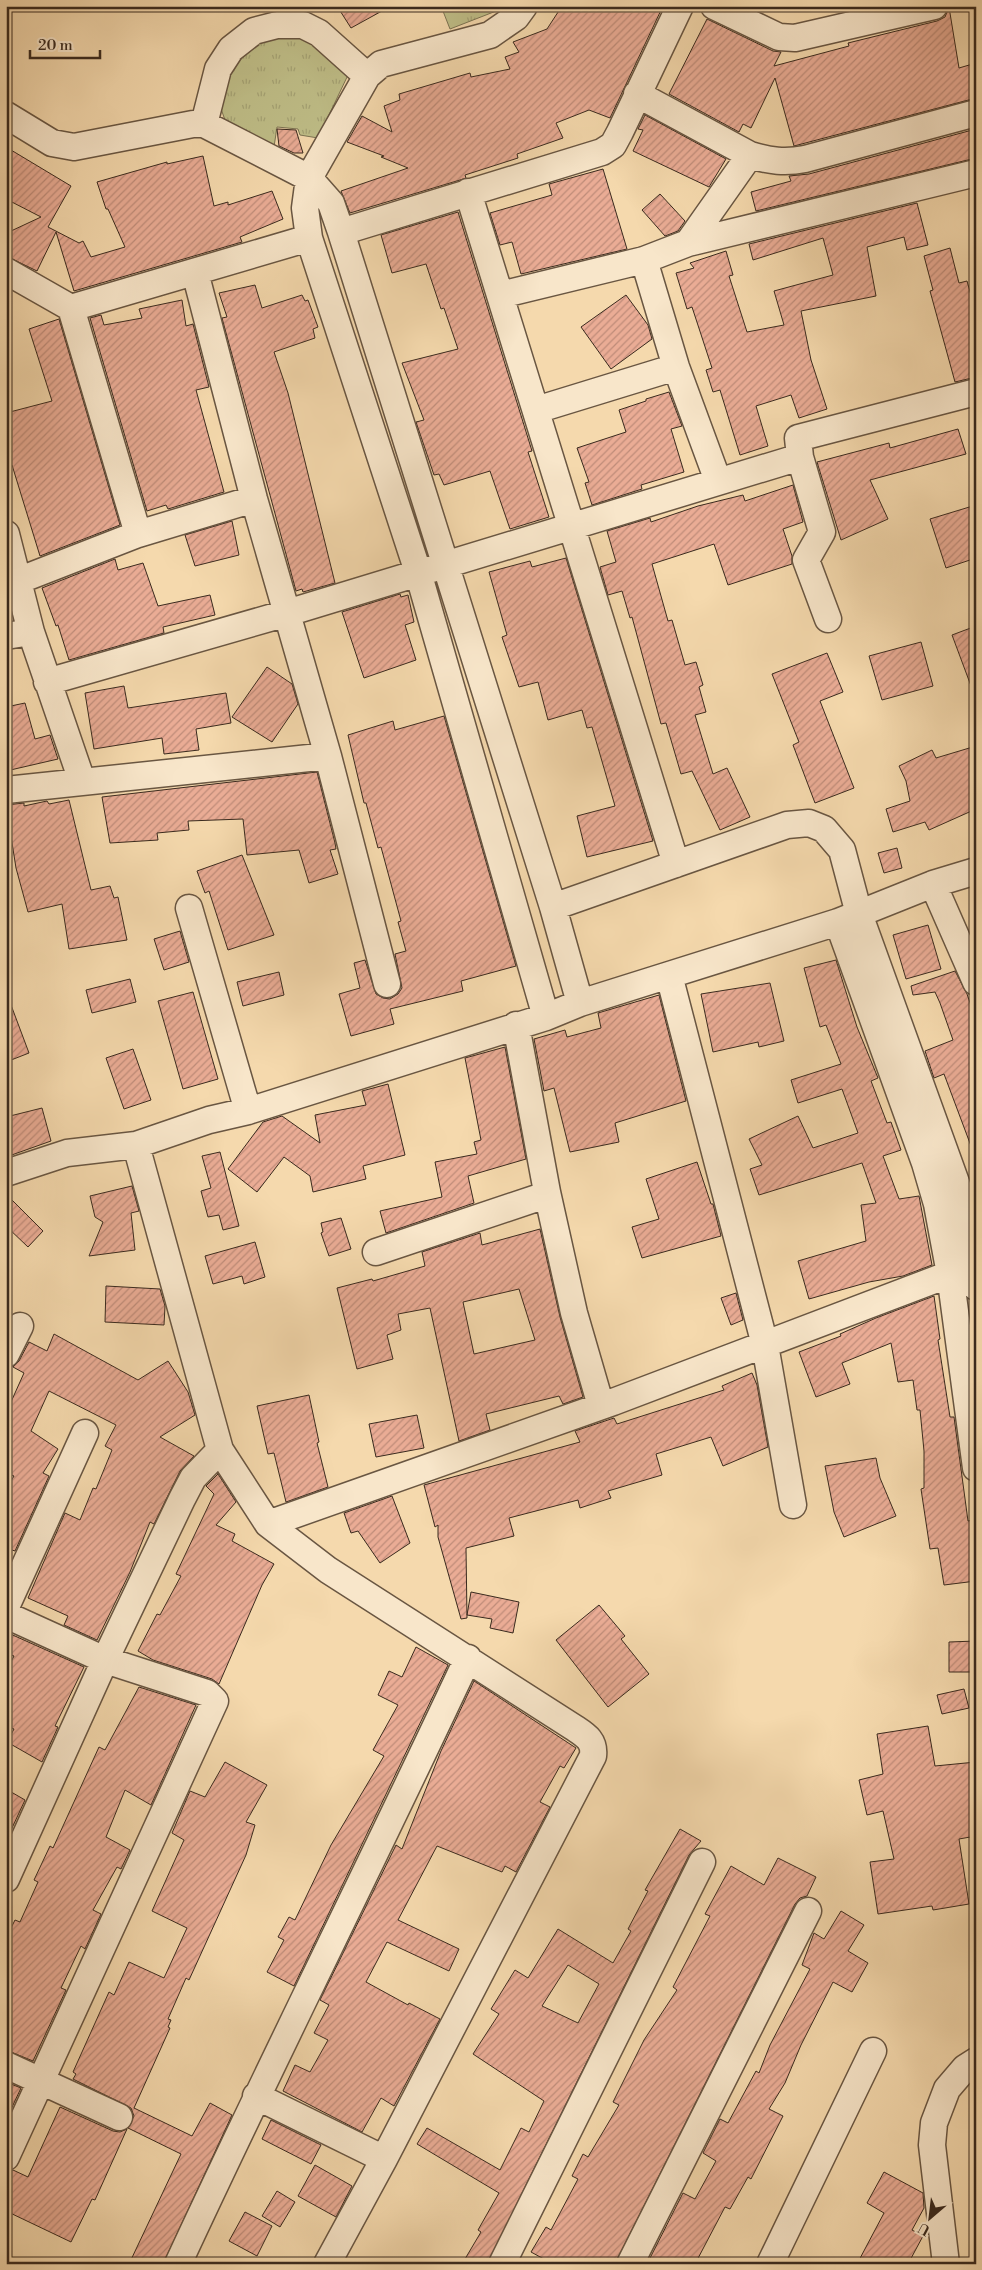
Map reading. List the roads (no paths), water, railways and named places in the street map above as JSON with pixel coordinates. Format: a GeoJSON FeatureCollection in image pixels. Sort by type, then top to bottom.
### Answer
{"type":"FeatureCollection","features":[{"type":"Feature","properties":{"kind":"street"},"geometry":{"type":"LineString","coordinates":[[524,6],[516,17],[490,35],[381,64],[367,76],[309,178],[304,208],[309,238],[418,572],[546,1016]]}},
{"type":"Feature","properties":{"kind":"street"},"geometry":{"type":"LineString","coordinates":[[341,232],[602,152],[613,144],[680,6]]}},
{"type":"Feature","properties":{"kind":"street"},"geometry":{"type":"LineString","coordinates":[[714,6],[779,37],[795,38],[870,14],[934,6]]}},
{"type":"Feature","properties":{"kind":"street"},"geometry":{"type":"LineString","coordinates":[[204,124],[218,69],[231,49],[254,30],[277,25],[303,25],[319,33],[367,76]]}},
{"type":"Feature","properties":{"kind":"street"},"geometry":{"type":"LineString","coordinates":[[637,94],[750,155],[770,161],[788,162],[976,113]]}},
{"type":"Feature","properties":{"kind":"street"},"geometry":{"type":"LineString","coordinates":[[6,115],[52,143],[74,147],[193,124],[204,124],[309,178],[331,203],[553,907],[580,1003]]}},
{"type":"Feature","properties":{"kind":"street"},"geometry":{"type":"LineString","coordinates":[[688,243],[750,155]]}},
{"type":"Feature","properties":{"kind":"street"},"geometry":{"type":"LineString","coordinates":[[500,295],[644,260],[688,243],[976,173]]}},
{"type":"Feature","properties":{"kind":"street"},"geometry":{"type":"LineString","coordinates":[[468,192],[676,864]]}},
{"type":"Feature","properties":{"kind":"street"},"geometry":{"type":"LineString","coordinates":[[71,308],[309,238]]}},
{"type":"Feature","properties":{"kind":"street"},"geometry":{"type":"LineString","coordinates":[[644,260],[676,367],[718,481]]}},
{"type":"Feature","properties":{"kind":"street"},"geometry":{"type":"LineString","coordinates":[[6,271],[71,308],[138,534]]}},
{"type":"Feature","properties":{"kind":"street"},"geometry":{"type":"LineString","coordinates":[[195,272],[254,499],[328,756],[387,984]]}},
{"type":"Feature","properties":{"kind":"street"},"geometry":{"type":"LineString","coordinates":[[536,410],[676,367]]}},
{"type":"Feature","properties":{"kind":"street"},"geometry":{"type":"LineString","coordinates":[[828,619],[806,560],[822,532],[800,457],[798,438],[976,392]]}},
{"type":"Feature","properties":{"kind":"street"},"geometry":{"type":"LineString","coordinates":[[47,682],[287,613],[800,457]]}},
{"type":"Feature","properties":{"kind":"street"},"geometry":{"type":"LineString","coordinates":[[20,580],[138,534],[254,499]]}},
{"type":"Feature","properties":{"kind":"street"},"geometry":{"type":"LineString","coordinates":[[6,534],[20,580],[19,634],[47,682],[82,781]]}},
{"type":"Feature","properties":{"kind":"street"},"geometry":{"type":"LineString","coordinates":[[6,790],[328,756]]}},
{"type":"Feature","properties":{"kind":"street"},"geometry":{"type":"LineString","coordinates":[[553,907],[787,825],[809,823],[824,829],[842,850],[849,918],[958,1188],[966,1277],[976,1468]]}},
{"type":"Feature","properties":{"kind":"street"},"geometry":{"type":"LineString","coordinates":[[6,1173],[67,1153],[136,1145],[209,1120],[248,1111],[849,918],[933,884],[976,870]]}},
{"type":"Feature","properties":{"kind":"street"},"geometry":{"type":"LineString","coordinates":[[933,884],[976,982]]}},
{"type":"Feature","properties":{"kind":"street"},"geometry":{"type":"LineString","coordinates":[[189,908],[248,1111]]}},
{"type":"Feature","properties":{"kind":"street"},"geometry":{"type":"LineString","coordinates":[[669,976],[766,1345],[793,1505]]}},
{"type":"Feature","properties":{"kind":"street"},"geometry":{"type":"LineString","coordinates":[[516,1025],[547,1192],[574,1313],[600,1406]]}},
{"type":"Feature","properties":{"kind":"street"},"geometry":{"type":"LineString","coordinates":[[136,1145],[220,1450],[268,1524],[328,1570],[468,1658],[590,1739],[594,1748],[593,1756],[384,2159],[327,2264]]}},
{"type":"Feature","properties":{"kind":"street"},"geometry":{"type":"LineString","coordinates":[[376,1252],[540,1197],[547,1192]]}},
{"type":"Feature","properties":{"kind":"street"},"geometry":{"type":"LineString","coordinates":[[268,1524],[766,1345],[966,1277]]}},
{"type":"Feature","properties":{"kind":"street"},"geometry":{"type":"LineString","coordinates":[[6,1354],[20,1326]]}},
{"type":"Feature","properties":{"kind":"street"},"geometry":{"type":"LineString","coordinates":[[6,1607],[85,1433]]}},
{"type":"Feature","properties":{"kind":"street"},"geometry":{"type":"LineString","coordinates":[[6,1879],[105,1660],[182,1499],[198,1472],[220,1450]]}},
{"type":"Feature","properties":{"kind":"street"},"geometry":{"type":"LineString","coordinates":[[6,1615],[105,1660],[190,1686],[207,1693],[215,1701],[176,1791],[40,2080],[6,2157]]}},
{"type":"Feature","properties":{"kind":"street"},"geometry":{"type":"LineString","coordinates":[[178,2264],[256,2096],[389,1827],[468,1658]]}},
{"type":"Feature","properties":{"kind":"street"},"geometry":{"type":"LineString","coordinates":[[502,2264],[702,1862]]}},
{"type":"Feature","properties":{"kind":"street"},"geometry":{"type":"LineString","coordinates":[[630,2264],[808,1911]]}},
{"type":"Feature","properties":{"kind":"street"},"geometry":{"type":"LineString","coordinates":[[770,2264],[873,2051]]}},
{"type":"Feature","properties":{"kind":"street"},"geometry":{"type":"LineString","coordinates":[[946,2264],[932,2145],[934,2123],[947,2089],[965,2068],[976,2060]]}},
{"type":"Feature","properties":{"kind":"street"},"geometry":{"type":"LineString","coordinates":[[6,2065],[119,2117]]}},
{"type":"Feature","properties":{"kind":"street"},"geometry":{"type":"LineString","coordinates":[[256,2096],[384,2159]]}},
{"type":"Feature","properties":{"kind":"street"},"geometry":{"type":"LineString","coordinates":[[928,2264],[942,2236]]}}]}
